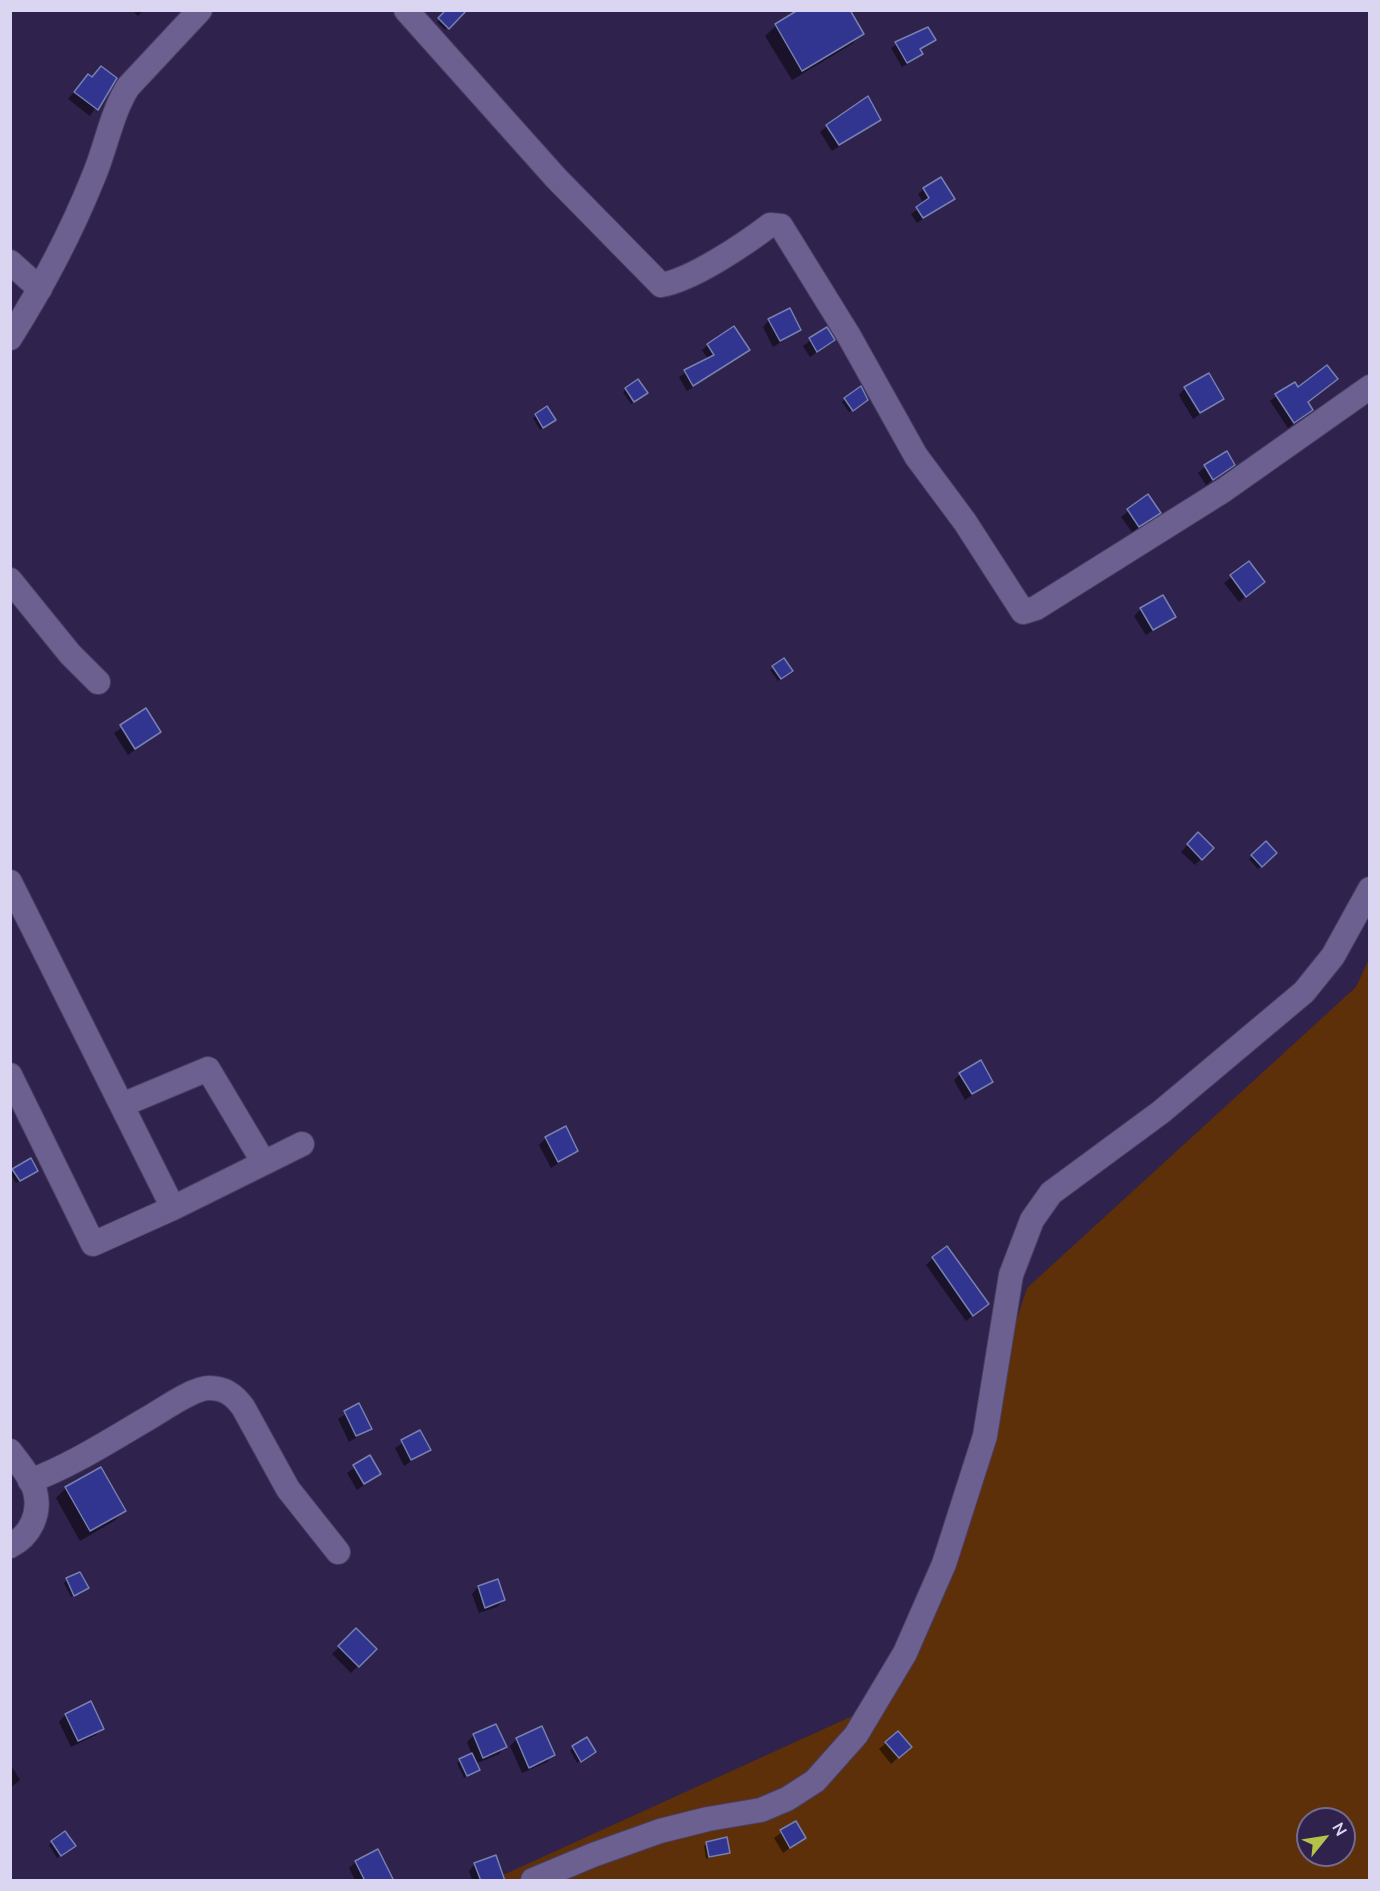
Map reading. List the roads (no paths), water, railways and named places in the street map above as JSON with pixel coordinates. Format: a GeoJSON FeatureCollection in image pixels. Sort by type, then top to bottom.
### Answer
{"type":"FeatureCollection","features":[{"type":"Feature","properties":{"kind":"street"},"geometry":{"type":"LineString","coordinates":[[10,338],[69,238],[98,168],[119,101],[128,87],[200,10]]}},
{"type":"Feature","properties":{"kind":"street"},"geometry":{"type":"LineString","coordinates":[[406,10],[556,178],[662,285],[677,283],[770,225],[781,226],[849,336],[916,456],[965,522],[1023,612],[1036,608],[1224,490],[1370,387]]}},
{"type":"Feature","properties":{"kind":"street"},"geometry":{"type":"LineString","coordinates":[[10,262],[40,289]]}},
{"type":"Feature","properties":{"kind":"street"},"geometry":{"type":"LineString","coordinates":[[10,580],[70,654],[98,682]]}},
{"type":"Feature","properties":{"kind":"street"},"geometry":{"type":"LineString","coordinates":[[10,882],[173,1208]]}},
{"type":"Feature","properties":{"kind":"street"},"geometry":{"type":"LineString","coordinates":[[533,1881],[593,1855],[660,1831],[708,1819],[761,1810],[787,1799],[815,1781],[856,1735],[905,1653],[944,1564],[985,1436],[1011,1275],[1032,1220],[1051,1193],[1161,1112],[1304,992],[1333,956],[1370,889]]}},
{"type":"Feature","properties":{"kind":"street"},"geometry":{"type":"LineString","coordinates":[[122,1105],[208,1069],[264,1163]]}},
{"type":"Feature","properties":{"kind":"street"},"geometry":{"type":"LineString","coordinates":[[10,1075],[93,1244],[173,1208],[302,1144]]}},
{"type":"Feature","properties":{"kind":"street"},"geometry":{"type":"LineString","coordinates":[[30,1481],[90,1452],[180,1400],[207,1388],[223,1390],[235,1396],[243,1407],[288,1489],[338,1552]]}},
{"type":"Feature","properties":{"kind":"street"},"geometry":{"type":"LineString","coordinates":[[10,1451],[35,1492],[31,1529],[23,1540],[10,1546]]}}]}
